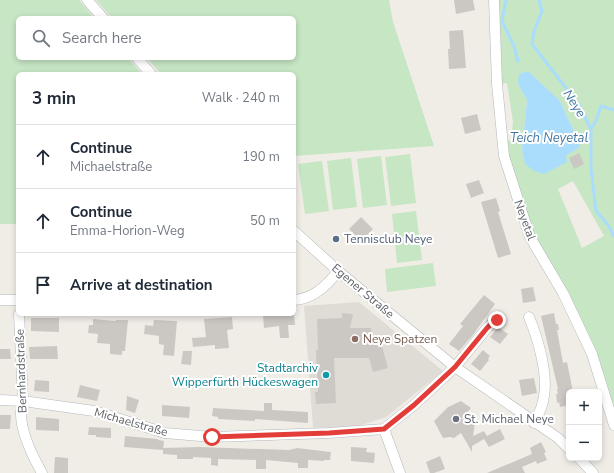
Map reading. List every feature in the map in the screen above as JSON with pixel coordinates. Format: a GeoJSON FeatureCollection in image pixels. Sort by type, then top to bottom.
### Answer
{"type":"FeatureCollection","features":[{"type":"Feature","properties":{"kind":"street"},"geometry":{"type":"LineString","coordinates":[[88,0],[101,16]]}},
{"type":"Feature","properties":{"kind":"street","name":"Neyetal"},"geometry":{"type":"LineString","coordinates":[[494,0],[497,84],[504,156],[530,237],[563,293],[592,354],[614,425]]}},
{"type":"Feature","properties":{"kind":"street"},"geometry":{"type":"LineString","coordinates":[[139,60],[149,72]]}},
{"type":"Feature","properties":{"kind":"street","name":"Egener Straße"},"geometry":{"type":"LineString","coordinates":[[296,233],[338,271],[455,367],[534,423],[558,438],[566,446]]}},
{"type":"Feature","properties":{"kind":"street"},"geometry":{"type":"LineString","coordinates":[[296,300],[302,299],[319,291],[329,283],[338,271]]}},
{"type":"Feature","properties":{"kind":"street"},"geometry":{"type":"LineString","coordinates":[[0,300],[16,300]]}},
{"type":"Feature","properties":{"kind":"street","name":"Bernhardstraße"},"geometry":{"type":"LineString","coordinates":[[19,316],[23,401],[21,414],[26,436],[33,456],[42,473]]}},
{"type":"Feature","properties":{"kind":"street"},"geometry":{"type":"LineString","coordinates":[[529,317],[537,337],[546,383],[541,410],[534,423]]}},
{"type":"Feature","properties":{"kind":"street"},"geometry":{"type":"LineString","coordinates":[[400,473],[384,429],[414,405],[455,367],[487,328],[495,320],[497,320]]}},
{"type":"Feature","properties":{"kind":"street","name":"Michaelstraße"},"geometry":{"type":"LineString","coordinates":[[0,400],[23,401],[94,411],[165,433],[212,437],[329,433],[384,429]]}},
{"type":"Feature","properties":{"kind":"street"},"geometry":{"type":"LineString","coordinates":[[582,461],[593,473]]}},
{"type":"Feature","properties":{"kind":"shaded area","name":"Neye Spatzen"},"geometry":{"type":"Polygon","coordinates":[[[359,302],[443,371],[386,417],[359,426],[313,428],[304,306],[359,302]]]}},
{"type":"Feature","properties":{"kind":"green space"},"geometry":{"type":"Polygon","coordinates":[[[0,0],[79,0],[92,16],[16,16],[16,60],[130,60],[140,72],[16,72],[16,224],[0,224],[0,0]]]}},
{"type":"Feature","properties":{"kind":"green space"},"geometry":{"type":"Polygon","coordinates":[[[96,0],[389,0],[393,22],[434,146],[296,156],[296,72],[159,72],[149,60],[296,60],[296,16],[110,16],[96,0]]]}},
{"type":"Feature","properties":{"kind":"green space"},"geometry":{"type":"Polygon","coordinates":[[[494,0],[614,0],[614,425],[592,354],[530,237],[503,138],[511,141],[513,122],[507,83],[497,84],[494,0]],[[528,72],[518,84],[527,100],[522,150],[526,164],[566,156],[580,147],[580,141],[560,101],[528,72]],[[573,181],[558,189],[582,248],[604,236],[573,181]]]}},
{"type":"Feature","properties":{"kind":"green space"},"geometry":{"type":"Polygon","coordinates":[[[410,154],[416,203],[391,206],[385,157],[410,154]]]}},
{"type":"Feature","properties":{"kind":"green space"},"geometry":{"type":"Polygon","coordinates":[[[381,156],[387,205],[363,208],[357,159],[381,156]]]}},
{"type":"Feature","properties":{"kind":"green space"},"geometry":{"type":"Polygon","coordinates":[[[351,158],[357,207],[333,210],[327,161],[351,158]]]}},
{"type":"Feature","properties":{"kind":"green space"},"geometry":{"type":"Polygon","coordinates":[[[322,161],[329,211],[305,214],[298,164],[322,161]]]}},
{"type":"Feature","properties":{"kind":"green space"},"geometry":{"type":"Polygon","coordinates":[[[416,211],[422,260],[397,263],[392,214],[416,211]]]}},
{"type":"Feature","properties":{"kind":"green space"},"geometry":{"type":"Polygon","coordinates":[[[433,263],[436,286],[387,292],[385,269],[433,263]]]}},
{"type":"Feature","properties":{"kind":"water","name":"Teich Neyetal"},"geometry":{"type":"Polygon","coordinates":[[[528,71],[560,101],[580,141],[580,147],[566,156],[567,162],[544,174],[534,171],[525,164],[522,150],[527,100],[518,84],[519,74],[528,71]]]}},
{"type":"Feature","properties":{"kind":"building"},"geometry":{"type":"Polygon","coordinates":[[[454,0],[473,0],[475,10],[456,14],[454,0]]]}},
{"type":"Feature","properties":{"kind":"building"},"geometry":{"type":"Polygon","coordinates":[[[463,30],[466,68],[449,69],[449,31],[463,30]]]}},
{"type":"Feature","properties":{"kind":"building"},"geometry":{"type":"Polygon","coordinates":[[[477,114],[481,130],[465,134],[461,118],[477,114]]]}},
{"type":"Feature","properties":{"kind":"building"},"geometry":{"type":"Polygon","coordinates":[[[579,153],[584,164],[574,169],[569,158],[579,153]]]}},
{"type":"Feature","properties":{"kind":"building"},"geometry":{"type":"Polygon","coordinates":[[[479,180],[484,193],[471,198],[466,184],[479,180]]]}},
{"type":"Feature","properties":{"kind":"building"},"geometry":{"type":"Polygon","coordinates":[[[496,198],[500,211],[498,212],[511,254],[498,258],[481,202],[496,198]]]}},
{"type":"Feature","properties":{"kind":"building"},"geometry":{"type":"Polygon","coordinates":[[[361,217],[373,229],[361,241],[349,229],[361,217]]]}},
{"type":"Feature","properties":{"kind":"building"},"geometry":{"type":"Polygon","coordinates":[[[533,287],[536,301],[523,303],[521,289],[533,287]]]}},
{"type":"Feature","properties":{"kind":"building"},"geometry":{"type":"Polygon","coordinates":[[[484,295],[495,304],[473,335],[459,351],[449,344],[463,326],[460,324],[484,295]]]}},
{"type":"Feature","properties":{"kind":"building"},"geometry":{"type":"Polygon","coordinates":[[[342,313],[353,314],[350,328],[371,328],[372,345],[381,343],[388,368],[373,372],[369,358],[334,358],[336,403],[316,404],[315,392],[318,392],[316,350],[318,350],[317,319],[342,318],[342,313]]]}},
{"type":"Feature","properties":{"kind":"building"},"geometry":{"type":"Polygon","coordinates":[[[554,313],[556,324],[558,324],[559,330],[557,330],[563,363],[567,362],[572,389],[566,389],[566,406],[560,407],[559,402],[557,403],[556,394],[558,394],[558,389],[541,316],[554,313]]]}},
{"type":"Feature","properties":{"kind":"building"},"geometry":{"type":"Polygon","coordinates":[[[263,316],[294,316],[295,325],[288,325],[289,338],[280,338],[279,326],[264,328],[263,316]]]}},
{"type":"Feature","properties":{"kind":"building"},"geometry":{"type":"Polygon","coordinates":[[[232,317],[233,329],[227,330],[229,348],[215,349],[215,345],[193,347],[192,338],[206,337],[204,319],[232,317]]]}},
{"type":"Feature","properties":{"kind":"building"},"geometry":{"type":"Polygon","coordinates":[[[31,318],[59,318],[59,332],[31,331],[31,318]]]}},
{"type":"Feature","properties":{"kind":"building"},"geometry":{"type":"Polygon","coordinates":[[[93,319],[116,321],[128,320],[125,351],[122,351],[122,355],[110,354],[110,344],[97,343],[98,334],[88,333],[89,325],[93,325],[93,319]]]}},
{"type":"Feature","properties":{"kind":"building"},"geometry":{"type":"Polygon","coordinates":[[[154,320],[177,321],[174,356],[163,355],[164,345],[159,344],[159,336],[144,334],[145,325],[153,326],[154,320]]]}},
{"type":"Feature","properties":{"kind":"building"},"geometry":{"type":"Polygon","coordinates":[[[498,327],[508,334],[500,344],[490,337],[498,327]]]}},
{"type":"Feature","properties":{"kind":"building"},"geometry":{"type":"Polygon","coordinates":[[[57,346],[58,359],[30,359],[29,347],[57,346]]]}},
{"type":"Feature","properties":{"kind":"building"},"geometry":{"type":"Polygon","coordinates":[[[0,349],[10,349],[11,359],[0,359],[0,349]]]}},
{"type":"Feature","properties":{"kind":"building"},"geometry":{"type":"Polygon","coordinates":[[[483,350],[490,356],[488,359],[489,360],[480,371],[471,364],[483,350]]]}},
{"type":"Feature","properties":{"kind":"building"},"geometry":{"type":"Polygon","coordinates":[[[183,351],[192,351],[191,365],[181,364],[183,351]]]}},
{"type":"Feature","properties":{"kind":"building"},"geometry":{"type":"Polygon","coordinates":[[[534,378],[537,393],[522,396],[519,380],[534,378]]]}},
{"type":"Feature","properties":{"kind":"building"},"geometry":{"type":"Polygon","coordinates":[[[35,380],[49,381],[49,392],[34,391],[35,380]]]}},
{"type":"Feature","properties":{"kind":"building"},"geometry":{"type":"Polygon","coordinates":[[[80,385],[100,390],[97,401],[77,397],[80,385]]]}},
{"type":"Feature","properties":{"kind":"building"},"geometry":{"type":"Polygon","coordinates":[[[127,396],[139,400],[135,413],[126,410],[127,396]]]}},
{"type":"Feature","properties":{"kind":"building","name":"St. Michael Neye"},"geometry":{"type":"Polygon","coordinates":[[[461,401],[471,408],[461,419],[476,416],[473,436],[484,431],[487,436],[500,429],[505,439],[489,447],[484,439],[472,446],[472,452],[461,433],[454,438],[443,438],[434,421],[448,407],[461,401]]]}},
{"type":"Feature","properties":{"kind":"building"},"geometry":{"type":"Polygon","coordinates":[[[264,403],[272,403],[272,410],[308,412],[308,423],[255,419],[255,421],[218,419],[218,417],[212,416],[213,408],[264,411],[264,403]]]}},
{"type":"Feature","properties":{"kind":"building"},"geometry":{"type":"Polygon","coordinates":[[[162,405],[190,407],[189,418],[162,416],[162,405]]]}},
{"type":"Feature","properties":{"kind":"building"},"geometry":{"type":"Polygon","coordinates":[[[0,415],[11,415],[10,429],[0,429],[0,415]]]}},
{"type":"Feature","properties":{"kind":"building"},"geometry":{"type":"Polygon","coordinates":[[[36,417],[59,419],[59,431],[36,430],[36,417]]]}},
{"type":"Feature","properties":{"kind":"building"},"geometry":{"type":"Polygon","coordinates":[[[89,427],[111,428],[111,438],[88,435],[89,427]]]}},
{"type":"Feature","properties":{"kind":"building"},"geometry":{"type":"Polygon","coordinates":[[[125,436],[158,439],[164,441],[163,450],[124,447],[125,436]]]}},
{"type":"Feature","properties":{"kind":"building"},"geometry":{"type":"Polygon","coordinates":[[[541,442],[546,452],[544,453],[547,460],[537,464],[536,461],[522,467],[525,473],[487,473],[532,454],[530,448],[541,442]]]}},
{"type":"Feature","properties":{"kind":"building"},"geometry":{"type":"Polygon","coordinates":[[[200,447],[289,450],[297,448],[331,452],[330,460],[308,460],[308,468],[298,468],[298,463],[266,460],[266,469],[256,469],[256,460],[218,459],[218,466],[211,465],[211,458],[193,457],[193,459],[177,459],[177,455],[163,454],[163,448],[200,447]]]}},
{"type":"Feature","properties":{"kind":"building"},"geometry":{"type":"Polygon","coordinates":[[[351,447],[367,448],[366,452],[375,453],[374,463],[351,461],[351,447]]]}},
{"type":"Feature","properties":{"kind":"building"},"geometry":{"type":"Polygon","coordinates":[[[440,456],[445,469],[430,473],[426,462],[440,456]]]}},
{"type":"Feature","properties":{"kind":"building"},"geometry":{"type":"Polygon","coordinates":[[[55,457],[68,458],[68,473],[54,473],[55,457]]]}},
{"type":"Feature","properties":{"kind":"waterway"},"geometry":{"type":"LineString","coordinates":[[506,0],[502,21],[514,46],[518,61]]}},
{"type":"Feature","properties":{"kind":"waterway","name":"Neye"},"geometry":{"type":"LineString","coordinates":[[539,0],[542,11],[534,31],[532,44],[579,105],[591,129],[591,169],[596,211],[608,225],[614,236]]}},
{"type":"Feature","properties":{"kind":"waterway"},"geometry":{"type":"LineString","coordinates":[[591,129],[596,121],[601,106],[614,110]]}},
{"type":"Feature","properties":{"kind":"place","name":"Tennisclub Neye"},"geometry":{"type":"Point","coordinates":[336,239]}},
{"type":"Feature","properties":{"kind":"place","name":"Neye Spatzen"},"geometry":{"type":"Point","coordinates":[355,339]}},
{"type":"Feature","properties":{"kind":"place","name":"Stadtarchiv Wipperfürth Hückeswagen"},"geometry":{"type":"Point","coordinates":[326,375]}},
{"type":"Feature","properties":{"kind":"place","name":"St. Michael Neye"},"geometry":{"type":"Point","coordinates":[456,419]}},
{"type":"Feature","properties":{"kind":"route"},"geometry":{"type":"LineString","coordinates":[[212,437],[329,433],[384,429],[414,405],[455,367],[487,328],[495,320],[497,320]]}}]}
